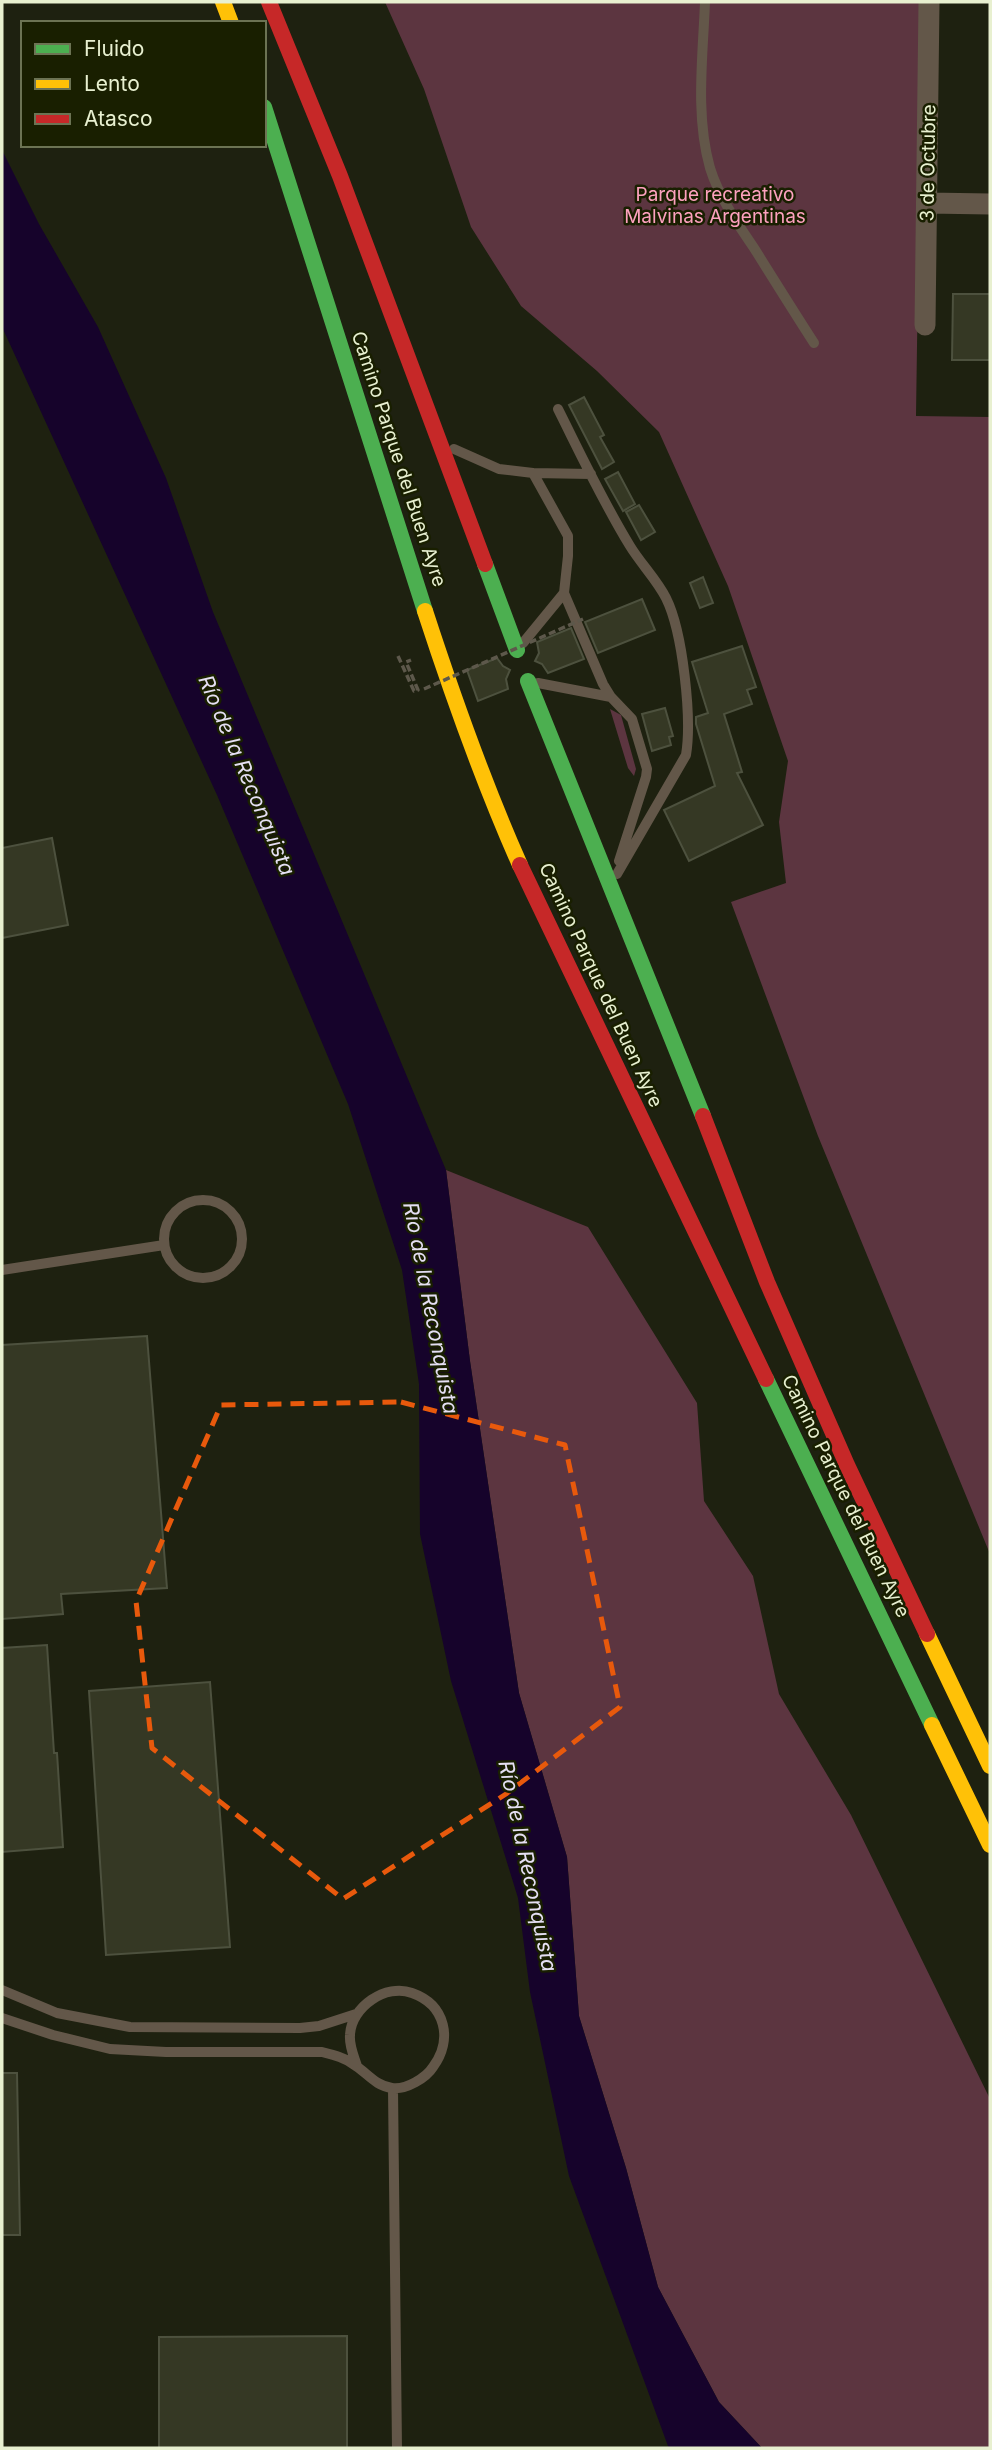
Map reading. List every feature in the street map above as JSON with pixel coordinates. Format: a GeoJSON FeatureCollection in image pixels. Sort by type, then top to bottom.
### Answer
{"type":"FeatureCollection","features":[{"type":"Feature","properties":{"kind":"highway"},"geometry":{"type":"LineString","coordinates":[[223,2],[230,21]]}},
{"type":"Feature","properties":{"kind":"highway","name":"Camino Parque del Buen Ayre"},"geometry":{"type":"LineString","coordinates":[[270,2],[340,176],[517,650]]}},
{"type":"Feature","properties":{"kind":"highway","name":"Camino Parque del Buen Ayre"},"geometry":{"type":"LineString","coordinates":[[266,113],[450,690],[499,818],[550,931],[990,1845]]}},
{"type":"Feature","properties":{"kind":"highway","name":"Camino Parque del Buen Ayre"},"geometry":{"type":"LineString","coordinates":[[528,681],[683,1063],[767,1282],[846,1465],[990,1766]]}},
{"type":"Feature","properties":{"kind":"street","name":"3 de Octubre"},"geometry":{"type":"LineString","coordinates":[[925,325],[929,2]]}},
{"type":"Feature","properties":{"kind":"street"},"geometry":{"type":"LineString","coordinates":[[928,202],[990,204]]}},
{"type":"Feature","properties":{"kind":"lane"},"geometry":{"type":"LineString","coordinates":[[705,2],[702,91],[704,135],[710,167],[718,190],[814,344]]}},
{"type":"Feature","properties":{"kind":"lane"},"geometry":{"type":"LineString","coordinates":[[558,409],[629,545],[666,598],[676,626],[682,659],[689,738],[686,755],[611,885]]}},
{"type":"Feature","properties":{"kind":"lane"},"geometry":{"type":"LineString","coordinates":[[439,443],[499,469],[592,474]]}},
{"type":"Feature","properties":{"kind":"lane"},"geometry":{"type":"LineString","coordinates":[[533,472],[568,536],[564,593],[603,684],[632,719],[647,769],[611,885]]}},
{"type":"Feature","properties":{"kind":"lane"},"geometry":{"type":"LineString","coordinates":[[517,650],[564,593]]}},
{"type":"Feature","properties":{"kind":"lane"},"geometry":{"type":"LineString","coordinates":[[528,681],[611,696]]}},
{"type":"Feature","properties":{"kind":"lane"},"geometry":{"type":"LineString","coordinates":[[210,1199],[222,1203],[231,1211],[242,1233],[242,1246],[237,1259],[228,1270],[216,1276],[189,1276],[168,1258],[164,1245],[168,1220],[185,1203],[197,1200],[210,1199]]}},
{"type":"Feature","properties":{"kind":"lane"},"geometry":{"type":"LineString","coordinates":[[2,1270],[164,1245]]}},
{"type":"Feature","properties":{"kind":"lane"},"geometry":{"type":"LineString","coordinates":[[2,1990],[57,2013],[140,2027],[319,2026],[356,2014],[370,2000],[391,1991],[412,1993],[428,2003],[442,2019],[446,2037],[442,2054],[431,2070],[413,2083],[393,2089],[371,2080],[357,2066],[340,2057],[322,2052],[166,2052],[110,2049],[53,2035],[2,2018]]}},
{"type":"Feature","properties":{"kind":"lane"},"geometry":{"type":"LineString","coordinates":[[356,2014],[350,2033],[351,2049],[357,2066]]}},
{"type":"Feature","properties":{"kind":"lane"},"geometry":{"type":"LineString","coordinates":[[393,2089],[397,2448]]}},
{"type":"Feature","properties":{"kind":"path"},"geometry":{"type":"LineString","coordinates":[[420,679],[424,689],[583,619]]}},
{"type":"Feature","properties":{"kind":"path"},"geometry":{"type":"LineString","coordinates":[[398,656],[414,691],[418,690],[406,662],[413,660],[416,670]]}},
{"type":"Feature","properties":{"kind":"highlighted area"},"geometry":{"type":"Polygon","coordinates":[[[401,1402],[565,1445],[620,1707],[506,1794],[343,1899],[152,1748],[136,1601],[221,1405],[401,1402]]]}},
{"type":"Feature","properties":{"kind":"green space","name":"Parque recreativo Malvinas Argentinas"},"geometry":{"type":"Polygon","coordinates":[[[385,2],[922,2],[916,416],[990,417],[990,1554],[818,1136],[731,902],[786,883],[779,822],[788,761],[728,586],[659,432],[597,371],[521,306],[471,227],[424,89],[385,2]]]}},
{"type":"Feature","properties":{"kind":"green space"},"geometry":{"type":"Polygon","coordinates":[[[610,709],[621,715],[636,769],[634,776],[628,768],[610,709]]]}},
{"type":"Feature","properties":{"kind":"green space"},"geometry":{"type":"Polygon","coordinates":[[[446,1170],[588,1227],[697,1403],[704,1501],[753,1576],[779,1694],[851,1815],[990,2099],[990,2448],[762,2448],[719,2402],[658,2287],[626,2168],[579,2016],[567,1857],[519,1693],[470,1361],[446,1170]]]}},
{"type":"Feature","properties":{"kind":"water","name":"Río de la Reconquista"},"geometry":{"type":"Polygon","coordinates":[[[2,150],[39,224],[98,327],[166,478],[213,612],[446,1170],[470,1361],[519,1693],[567,1857],[579,2016],[626,2168],[658,2287],[719,2402],[762,2448],[668,2446],[569,2176],[530,1992],[518,1898],[451,1681],[420,1534],[419,1384],[402,1270],[348,1104],[217,795],[2,327],[2,150]]]}},
{"type":"Feature","properties":{"kind":"building"},"geometry":{"type":"Polygon","coordinates":[[[953,294],[990,294],[990,360],[952,360],[953,294]]]}},
{"type":"Feature","properties":{"kind":"building"},"geometry":{"type":"Polygon","coordinates":[[[584,397],[604,435],[600,437],[614,462],[602,469],[569,405],[584,397]]]}},
{"type":"Feature","properties":{"kind":"building"},"geometry":{"type":"Polygon","coordinates":[[[618,472],[635,504],[623,511],[605,479],[618,472]]]}},
{"type":"Feature","properties":{"kind":"building"},"geometry":{"type":"Polygon","coordinates":[[[639,505],[655,532],[641,540],[626,512],[639,505]]]}},
{"type":"Feature","properties":{"kind":"building"},"geometry":{"type":"Polygon","coordinates":[[[703,577],[713,603],[700,608],[690,583],[703,577]]]}},
{"type":"Feature","properties":{"kind":"building"},"geometry":{"type":"Polygon","coordinates":[[[642,599],[655,630],[598,653],[585,622],[642,599]]]}},
{"type":"Feature","properties":{"kind":"building"},"geometry":{"type":"Polygon","coordinates":[[[571,628],[584,659],[548,673],[542,664],[535,661],[539,653],[537,642],[571,628]]]}},
{"type":"Feature","properties":{"kind":"building"},"geometry":{"type":"Polygon","coordinates":[[[742,646],[756,687],[747,690],[752,704],[724,714],[742,772],[737,773],[763,825],[689,861],[664,810],[715,786],[696,724],[696,717],[708,713],[692,662],[742,646]]]}},
{"type":"Feature","properties":{"kind":"building"},"geometry":{"type":"Polygon","coordinates":[[[497,658],[510,670],[506,679],[508,689],[478,701],[467,670],[497,658]]]}},
{"type":"Feature","properties":{"kind":"building"},"geometry":{"type":"Polygon","coordinates":[[[665,708],[673,736],[669,737],[671,745],[652,751],[642,714],[665,708]]]}},
{"type":"Feature","properties":{"kind":"building"},"geometry":{"type":"Polygon","coordinates":[[[52,838],[68,925],[2,938],[2,848],[52,838]]]}},
{"type":"Feature","properties":{"kind":"building"},"geometry":{"type":"Polygon","coordinates":[[[147,1336],[167,1588],[61,1594],[63,1614],[2,1619],[2,1345],[147,1336]]]}},
{"type":"Feature","properties":{"kind":"building"},"geometry":{"type":"Polygon","coordinates":[[[47,1645],[63,1847],[2,1852],[2,1648],[47,1645]]]}},
{"type":"Feature","properties":{"kind":"building"},"geometry":{"type":"Polygon","coordinates":[[[210,1682],[230,1947],[106,1955],[89,1691],[210,1682]]]}},
{"type":"Feature","properties":{"kind":"building"},"geometry":{"type":"Polygon","coordinates":[[[2,2073],[17,2073],[20,2235],[2,2235],[2,2073]]]}},
{"type":"Feature","properties":{"kind":"building"},"geometry":{"type":"Polygon","coordinates":[[[347,2336],[347,2448],[159,2448],[159,2337],[347,2336]]]}},
{"type":"Feature","properties":{"kind":"traffic: fast"},"geometry":{"type":"LineString","coordinates":[[266,113],[425,611]]}},
{"type":"Feature","properties":{"kind":"traffic: fast"},"geometry":{"type":"LineString","coordinates":[[485,564],[517,650]]}},
{"type":"Feature","properties":{"kind":"traffic: fast"},"geometry":{"type":"LineString","coordinates":[[528,681],[703,1116]]}},
{"type":"Feature","properties":{"kind":"traffic: fast"},"geometry":{"type":"LineString","coordinates":[[766,1379],[932,1725]]}},
{"type":"Feature","properties":{"kind":"traffic: slow"},"geometry":{"type":"LineString","coordinates":[[223,2],[230,21]]}},
{"type":"Feature","properties":{"kind":"traffic: slow"},"geometry":{"type":"LineString","coordinates":[[425,611],[469,739],[520,865]]}},
{"type":"Feature","properties":{"kind":"traffic: slow"},"geometry":{"type":"LineString","coordinates":[[927,1634],[990,1766]]}},
{"type":"Feature","properties":{"kind":"traffic: slow"},"geometry":{"type":"LineString","coordinates":[[932,1725],[990,1845]]}},
{"type":"Feature","properties":{"kind":"traffic: jam"},"geometry":{"type":"LineString","coordinates":[[269,2],[340,176],[485,564]]}},
{"type":"Feature","properties":{"kind":"traffic: jam"},"geometry":{"type":"LineString","coordinates":[[520,865],[766,1379]]}},
{"type":"Feature","properties":{"kind":"traffic: jam"},"geometry":{"type":"LineString","coordinates":[[703,1116],[767,1282],[847,1465],[927,1634]]}}]}
